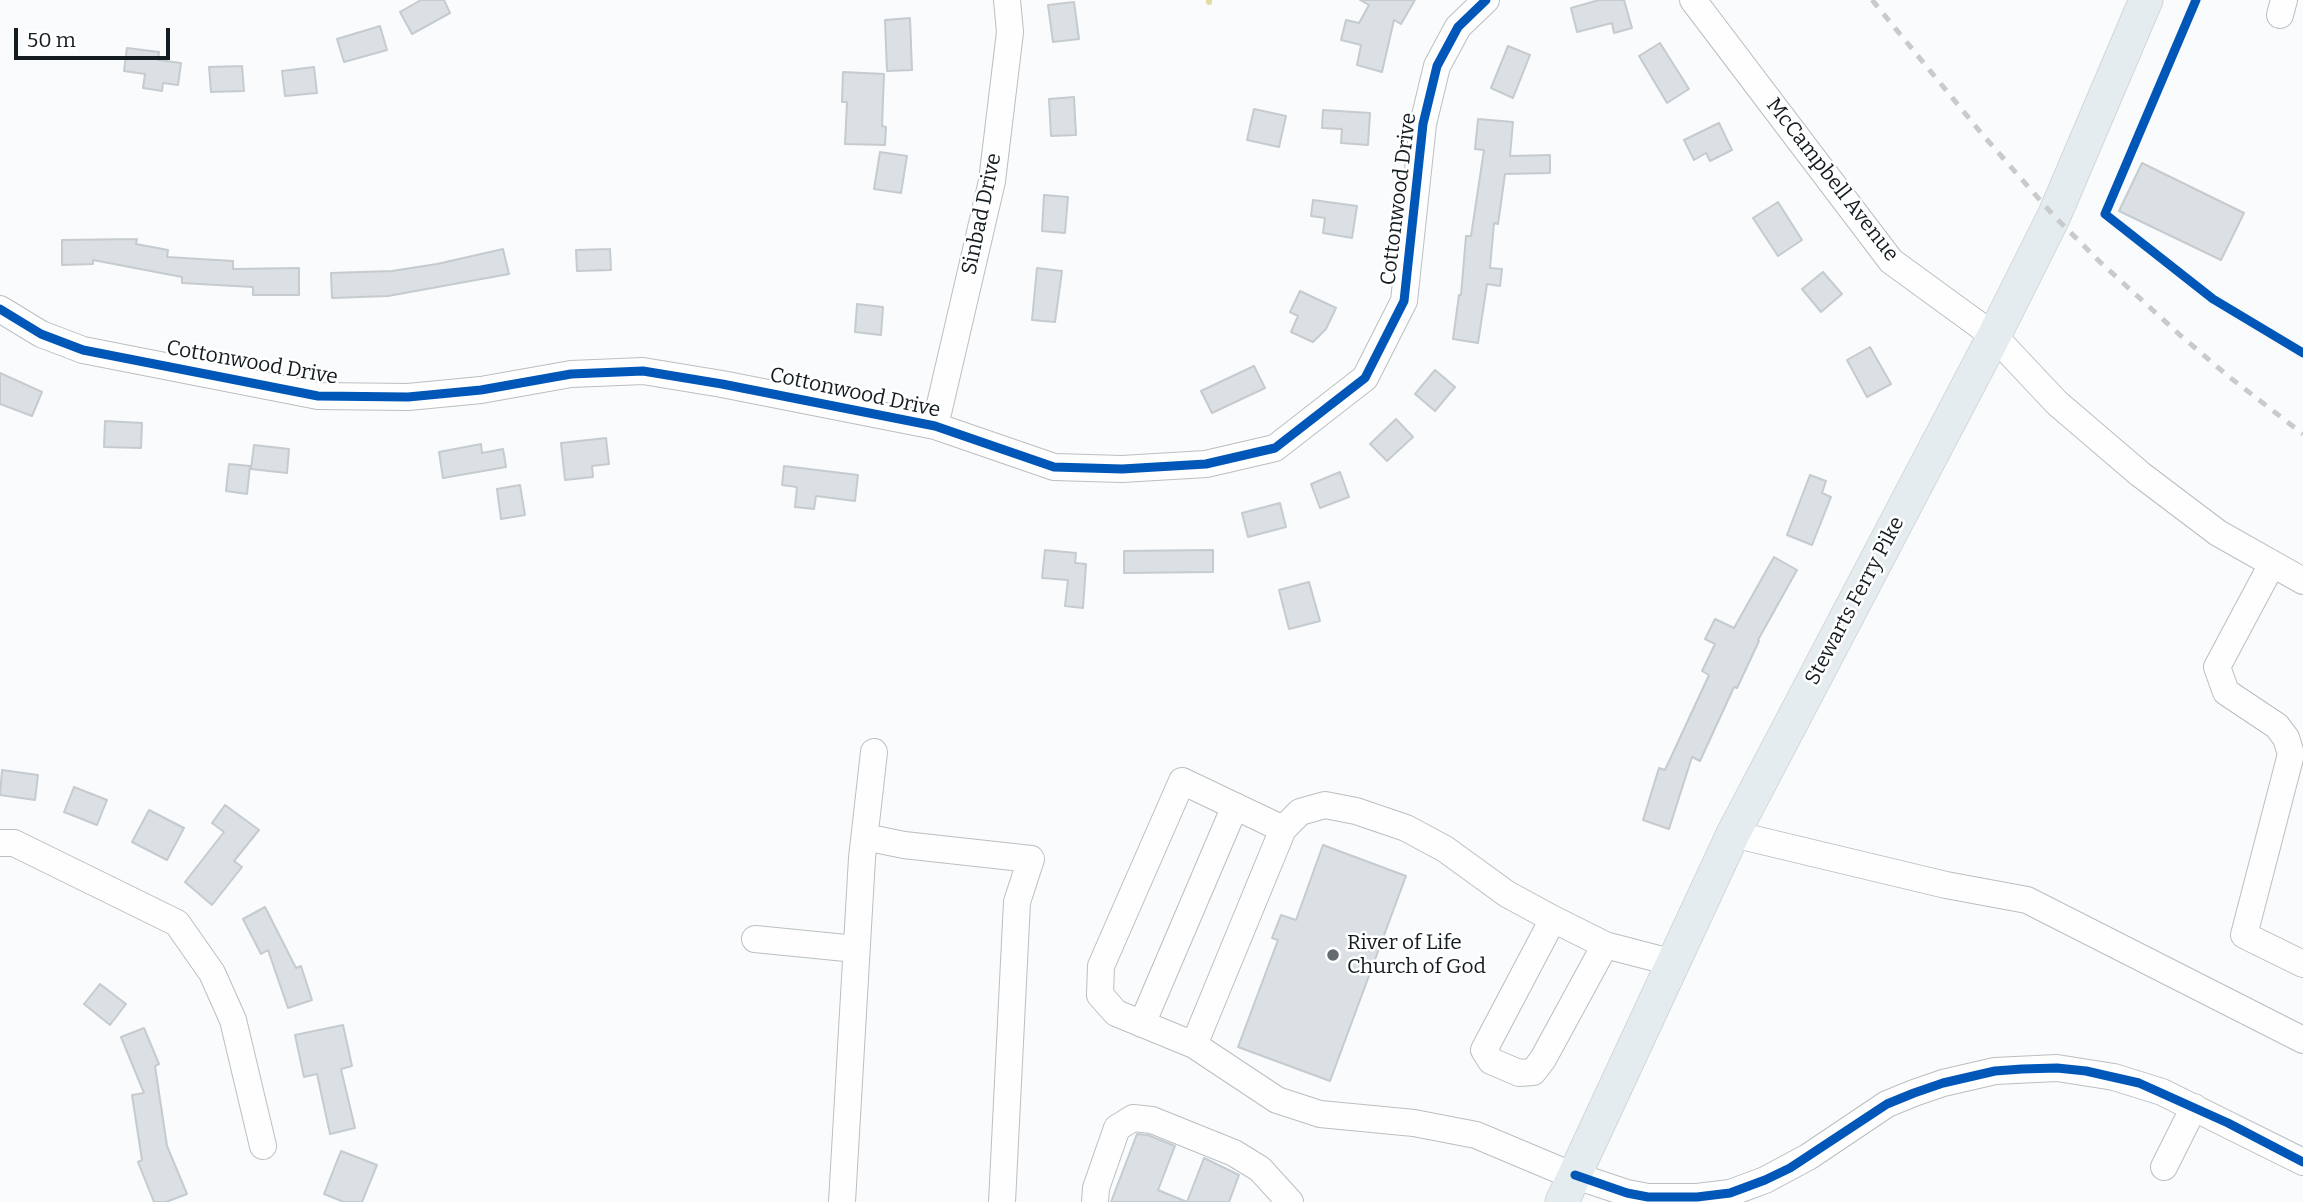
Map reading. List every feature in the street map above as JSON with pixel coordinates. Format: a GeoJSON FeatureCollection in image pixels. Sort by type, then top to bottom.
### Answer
{"type":"FeatureCollection","features":[{"type":"Feature","properties":{"kind":"main road","name":"Stewarts Ferry Pike"},"geometry":{"type":"LineString","coordinates":[[1569,1189],[1733,834],[2054,216],[2146,0]]}},
{"type":"Feature","properties":{"kind":"street","name":"Sinbad Drive"},"geometry":{"type":"LineString","coordinates":[[935,426],[992,181],[1010,32],[1007,0]]}},
{"type":"Feature","properties":{"kind":"street","name":"Cottonwood Drive"},"geometry":{"type":"LineString","coordinates":[[0,309],[41,334],[83,350],[318,396],[408,397],[481,390],[571,374],[643,371],[935,426],[1054,467],[1122,469],[1206,464],[1275,448],[1365,378],[1404,301],[1423,124],[1437,66],[1458,27],[1486,0]]}},
{"type":"Feature","properties":{"kind":"street","name":"McCampbell Avenue"},"geometry":{"type":"LineString","coordinates":[[1693,0],[1891,261],[1994,336],[2057,403],[2140,474],[2218,534],[2303,581]]}},
{"type":"Feature","properties":{"kind":"street"},"geometry":{"type":"LineString","coordinates":[[2272,564],[2217,667],[2226,692],[2277,726],[2286,738],[2291,754],[2244,935],[2303,964]]}},
{"type":"Feature","properties":{"kind":"street"},"geometry":{"type":"LineString","coordinates":[[842,1202],[856,949],[874,752]]}},
{"type":"Feature","properties":{"kind":"street"},"geometry":{"type":"LineString","coordinates":[[1283,829],[1182,780],[1101,966],[1100,995],[1116,1013],[1195,1045],[1277,1100],[1320,1114],[1414,1123],[1476,1135],[1569,1189],[1648,1197],[1731,1197],[1773,1190],[1808,1157],[1887,1104],[1943,1083],[1995,1071],[2057,1068],[2086,1071],[2139,1083],[2194,1107],[2303,1162]]}},
{"type":"Feature","properties":{"kind":"street"},"geometry":{"type":"LineString","coordinates":[[1195,1045],[1283,829],[1300,812],[1325,805],[1356,811],[1406,828],[1445,849],[1507,894],[1553,919],[1605,945],[1674,963]]}},
{"type":"Feature","properties":{"kind":"street"},"geometry":{"type":"LineString","coordinates":[[1142,1024],[1235,806]]}},
{"type":"Feature","properties":{"kind":"street"},"geometry":{"type":"LineString","coordinates":[[1733,834],[1946,885],[2027,900],[2303,1040]]}},
{"type":"Feature","properties":{"kind":"street"},"geometry":{"type":"LineString","coordinates":[[865,837],[904,845],[1031,859],[1017,902],[1002,1202]]}},
{"type":"Feature","properties":{"kind":"street"},"geometry":{"type":"LineString","coordinates":[[0,844],[14,844],[177,923],[212,973],[233,1020],[263,1146]]}},
{"type":"Feature","properties":{"kind":"street"},"geometry":{"type":"LineString","coordinates":[[1553,919],[1484,1050],[1491,1061],[1519,1073],[1533,1072],[1605,945]]}},
{"type":"Feature","properties":{"kind":"street"},"geometry":{"type":"LineString","coordinates":[[755,939],[856,949]]}},
{"type":"Feature","properties":{"kind":"street"},"geometry":{"type":"LineString","coordinates":[[2164,1167],[2194,1107]]}},
{"type":"Feature","properties":{"kind":"street"},"geometry":{"type":"LineString","coordinates":[[1095,1202],[1096,1188],[1117,1128],[1133,1118],[1152,1120],[1234,1153],[1260,1169],[1290,1202]]}},
{"type":"Feature","properties":{"kind":"building"},"geometry":{"type":"Polygon","coordinates":[[[421,0],[444,0],[450,13],[412,34],[400,12],[421,0]]]}},
{"type":"Feature","properties":{"kind":"building"},"geometry":{"type":"Polygon","coordinates":[[[1360,0],[1415,0],[1401,24],[1394,20],[1382,72],[1357,65],[1361,45],[1341,40],[1346,20],[1359,23],[1369,5],[1360,0]]]}},
{"type":"Feature","properties":{"kind":"building"},"geometry":{"type":"Polygon","coordinates":[[[1599,0],[1624,0],[1632,28],[1614,33],[1612,23],[1577,32],[1571,8],[1599,0]]]}},
{"type":"Feature","properties":{"kind":"building"},"geometry":{"type":"Polygon","coordinates":[[[1074,2],[1079,39],[1053,42],[1048,5],[1074,2]]]}},
{"type":"Feature","properties":{"kind":"building"},"geometry":{"type":"Polygon","coordinates":[[[910,18],[912,70],[887,71],[885,20],[910,18]]]}},
{"type":"Feature","properties":{"kind":"building"},"geometry":{"type":"Polygon","coordinates":[[[380,26],[387,50],[344,62],[337,39],[380,26]]]}},
{"type":"Feature","properties":{"kind":"building"},"geometry":{"type":"Polygon","coordinates":[[[1660,43],[1689,89],[1667,103],[1639,56],[1660,43]]]}},
{"type":"Feature","properties":{"kind":"building"},"geometry":{"type":"Polygon","coordinates":[[[1508,46],[1530,55],[1513,98],[1491,88],[1508,46]]]}},
{"type":"Feature","properties":{"kind":"building"},"geometry":{"type":"Polygon","coordinates":[[[127,48],[159,52],[158,60],[181,63],[178,85],[163,83],[162,91],[143,88],[145,74],[124,71],[127,48]]]}},
{"type":"Feature","properties":{"kind":"building"},"geometry":{"type":"Polygon","coordinates":[[[242,66],[244,91],[211,92],[209,67],[242,66]]]}},
{"type":"Feature","properties":{"kind":"building"},"geometry":{"type":"Polygon","coordinates":[[[314,67],[317,93],[285,96],[282,71],[314,67]]]}},
{"type":"Feature","properties":{"kind":"building"},"geometry":{"type":"Polygon","coordinates":[[[843,72],[884,74],[882,126],[886,127],[885,145],[845,144],[847,102],[842,102],[843,72]]]}},
{"type":"Feature","properties":{"kind":"building"},"geometry":{"type":"Polygon","coordinates":[[[1074,97],[1076,135],[1051,136],[1049,99],[1074,97]]]}},
{"type":"Feature","properties":{"kind":"building"},"geometry":{"type":"Polygon","coordinates":[[[1254,109],[1286,116],[1279,147],[1247,140],[1254,109]]]}},
{"type":"Feature","properties":{"kind":"building"},"geometry":{"type":"Polygon","coordinates":[[[1323,110],[1370,113],[1368,145],[1341,143],[1342,129],[1322,128],[1323,110]]]}},
{"type":"Feature","properties":{"kind":"building"},"geometry":{"type":"Polygon","coordinates":[[[1478,119],[1513,122],[1510,156],[1550,155],[1550,173],[1505,174],[1498,224],[1494,223],[1490,268],[1502,269],[1500,286],[1487,284],[1478,343],[1453,339],[1461,295],[1466,236],[1471,236],[1484,150],[1475,149],[1478,119]]]}},
{"type":"Feature","properties":{"kind":"building"},"geometry":{"type":"Polygon","coordinates":[[[1719,123],[1732,150],[1710,161],[1706,153],[1694,160],[1684,140],[1719,123]]]}},
{"type":"Feature","properties":{"kind":"building"},"geometry":{"type":"Polygon","coordinates":[[[880,152],[907,156],[901,193],[874,189],[880,152]]]}},
{"type":"Feature","properties":{"kind":"building"},"geometry":{"type":"Polygon","coordinates":[[[2142,163],[2244,213],[2221,260],[2119,211],[2142,163]]]}},
{"type":"Feature","properties":{"kind":"building"},"geometry":{"type":"Polygon","coordinates":[[[1044,195],[1068,197],[1065,233],[1042,231],[1044,195]]]}},
{"type":"Feature","properties":{"kind":"building"},"geometry":{"type":"Polygon","coordinates":[[[1313,200],[1357,206],[1352,238],[1323,233],[1325,218],[1311,216],[1313,200]]]}},
{"type":"Feature","properties":{"kind":"building"},"geometry":{"type":"Polygon","coordinates":[[[1778,202],[1802,240],[1778,256],[1753,218],[1778,202]]]}},
{"type":"Feature","properties":{"kind":"building"},"geometry":{"type":"Polygon","coordinates":[[[137,239],[136,244],[168,250],[167,257],[233,261],[233,269],[299,268],[299,295],[253,295],[253,287],[182,283],[182,277],[93,260],[93,264],[62,265],[62,240],[137,239]]]}},
{"type":"Feature","properties":{"kind":"building"},"geometry":{"type":"Polygon","coordinates":[[[503,249],[509,274],[388,296],[332,298],[331,273],[392,271],[503,249]]]}},
{"type":"Feature","properties":{"kind":"building"},"geometry":{"type":"Polygon","coordinates":[[[610,249],[611,270],[577,271],[576,250],[610,249]]]}},
{"type":"Feature","properties":{"kind":"building"},"geometry":{"type":"Polygon","coordinates":[[[1037,268],[1062,271],[1055,322],[1032,320],[1037,268]]]}},
{"type":"Feature","properties":{"kind":"building"},"geometry":{"type":"Polygon","coordinates":[[[1823,272],[1842,294],[1821,312],[1802,289],[1823,272]]]}},
{"type":"Feature","properties":{"kind":"building"},"geometry":{"type":"Polygon","coordinates":[[[1300,291],[1336,308],[1326,329],[1313,342],[1291,332],[1298,316],[1290,312],[1300,291]]]}},
{"type":"Feature","properties":{"kind":"building"},"geometry":{"type":"Polygon","coordinates":[[[857,304],[883,307],[881,335],[855,332],[857,304]]]}},
{"type":"Feature","properties":{"kind":"building"},"geometry":{"type":"Polygon","coordinates":[[[1870,347],[1891,384],[1867,397],[1847,360],[1870,347]]]}},
{"type":"Feature","properties":{"kind":"building"},"geometry":{"type":"Polygon","coordinates":[[[1254,366],[1265,388],[1212,413],[1201,391],[1254,366]]]}},
{"type":"Feature","properties":{"kind":"building"},"geometry":{"type":"Polygon","coordinates":[[[1435,370],[1455,387],[1435,411],[1415,394],[1435,370]]]}},
{"type":"Feature","properties":{"kind":"building"},"geometry":{"type":"Polygon","coordinates":[[[0,373],[42,392],[32,416],[0,404],[0,373]]]}},
{"type":"Feature","properties":{"kind":"building"},"geometry":{"type":"Polygon","coordinates":[[[1396,419],[1413,437],[1387,461],[1370,444],[1396,419]]]}},
{"type":"Feature","properties":{"kind":"building"},"geometry":{"type":"Polygon","coordinates":[[[105,421],[142,423],[141,448],[104,447],[105,421]]]}},
{"type":"Feature","properties":{"kind":"building"},"geometry":{"type":"Polygon","coordinates":[[[606,438],[609,464],[592,466],[593,477],[565,480],[561,443],[606,438]]]}},
{"type":"Feature","properties":{"kind":"building"},"geometry":{"type":"Polygon","coordinates":[[[481,444],[482,453],[503,449],[506,467],[443,478],[439,452],[481,444]]]}},
{"type":"Feature","properties":{"kind":"building"},"geometry":{"type":"Polygon","coordinates":[[[254,445],[289,449],[287,473],[251,469],[254,445]]]}},
{"type":"Feature","properties":{"kind":"building"},"geometry":{"type":"Polygon","coordinates":[[[229,464],[250,466],[247,494],[226,491],[229,464]]]}},
{"type":"Feature","properties":{"kind":"building"},"geometry":{"type":"Polygon","coordinates":[[[784,466],[858,475],[855,501],[816,496],[814,509],[795,507],[797,487],[782,485],[784,466]]]}},
{"type":"Feature","properties":{"kind":"building"},"geometry":{"type":"Polygon","coordinates":[[[1340,472],[1349,497],[1320,508],[1311,484],[1340,472]]]}},
{"type":"Feature","properties":{"kind":"building"},"geometry":{"type":"Polygon","coordinates":[[[1810,475],[1826,481],[1822,493],[1831,497],[1812,545],[1787,535],[1810,475]]]}},
{"type":"Feature","properties":{"kind":"building"},"geometry":{"type":"Polygon","coordinates":[[[520,485],[525,515],[501,519],[497,489],[520,485]]]}},
{"type":"Feature","properties":{"kind":"building"},"geometry":{"type":"Polygon","coordinates":[[[1280,503],[1286,527],[1248,537],[1242,513],[1280,503]]]}},
{"type":"Feature","properties":{"kind":"building"},"geometry":{"type":"Polygon","coordinates":[[[1045,550],[1076,553],[1075,563],[1086,564],[1083,608],[1065,606],[1068,580],[1042,578],[1045,550]]]}},
{"type":"Feature","properties":{"kind":"building"},"geometry":{"type":"Polygon","coordinates":[[[1213,550],[1213,572],[1124,573],[1124,551],[1213,550]]]}},
{"type":"Feature","properties":{"kind":"building"},"geometry":{"type":"Polygon","coordinates":[[[1774,557],[1797,570],[1758,640],[1737,688],[1734,687],[1700,761],[1692,757],[1669,829],[1643,820],[1659,768],[1665,770],[1709,675],[1702,671],[1715,644],[1705,639],[1715,619],[1734,628],[1774,557]]]}},
{"type":"Feature","properties":{"kind":"building"},"geometry":{"type":"Polygon","coordinates":[[[1309,582],[1320,621],[1289,629],[1279,590],[1309,582]]]}},
{"type":"Feature","properties":{"kind":"building"},"geometry":{"type":"Polygon","coordinates":[[[2,770],[38,775],[35,800],[0,795],[2,770]]]}},
{"type":"Feature","properties":{"kind":"building"},"geometry":{"type":"Polygon","coordinates":[[[74,787],[107,800],[97,825],[64,812],[74,787]]]}},
{"type":"Feature","properties":{"kind":"building"},"geometry":{"type":"Polygon","coordinates":[[[225,805],[259,830],[234,861],[242,867],[212,905],[185,882],[224,832],[212,823],[225,805]]]}},
{"type":"Feature","properties":{"kind":"building"},"geometry":{"type":"Polygon","coordinates":[[[149,810],[184,828],[167,860],[132,842],[149,810]]]}},
{"type":"Feature","properties":{"kind":"building","name":"River of Life Church of God"},"geometry":{"type":"Polygon","coordinates":[[[1323,845],[1406,876],[1330,1081],[1238,1047],[1278,940],[1272,938],[1281,915],[1296,920],[1323,845]]]}},
{"type":"Feature","properties":{"kind":"building"},"geometry":{"type":"Polygon","coordinates":[[[265,907],[296,968],[301,966],[312,1000],[288,1008],[268,950],[261,954],[243,919],[265,907]]]}},
{"type":"Feature","properties":{"kind":"building"},"geometry":{"type":"Polygon","coordinates":[[[100,984],[126,1004],[110,1025],[84,1004],[100,984]]]}},
{"type":"Feature","properties":{"kind":"building"},"geometry":{"type":"Polygon","coordinates":[[[343,1025],[352,1066],[341,1069],[355,1128],[330,1134],[317,1074],[304,1077],[295,1035],[343,1025]]]}},
{"type":"Feature","properties":{"kind":"building"},"geometry":{"type":"Polygon","coordinates":[[[144,1028],[159,1064],[155,1066],[167,1146],[187,1194],[166,1202],[154,1202],[138,1162],[142,1160],[132,1095],[144,1093],[121,1037],[144,1028]]]}},
{"type":"Feature","properties":{"kind":"building"},"geometry":{"type":"Polygon","coordinates":[[[1137,1134],[1148,1135],[1175,1146],[1158,1190],[1187,1202],[1111,1202],[1137,1134]]]}},
{"type":"Feature","properties":{"kind":"building"},"geometry":{"type":"Polygon","coordinates":[[[341,1151],[377,1165],[362,1202],[344,1202],[324,1194],[341,1151]]]}},
{"type":"Feature","properties":{"kind":"building"},"geometry":{"type":"Polygon","coordinates":[[[1204,1158],[1239,1175],[1229,1202],[1187,1202],[1204,1158]]]}},
{"type":"Feature","properties":{"kind":"railway"},"geometry":{"type":"LineString","coordinates":[[1872,0],[1982,134],[2054,216],[2180,335],[2303,434]]}},
{"type":"Feature","properties":{"kind":"cycle path"},"geometry":{"type":"LineString","coordinates":[[0,309],[41,334],[83,350],[318,396],[408,397],[481,390],[571,374],[643,371],[935,426],[1054,467],[1122,469],[1206,464],[1275,448],[1365,378],[1404,301],[1423,124],[1437,66],[1458,27],[1486,0]]}},
{"type":"Feature","properties":{"kind":"cycle path"},"geometry":{"type":"LineString","coordinates":[[2196,0],[2105,214],[2213,299],[2303,353]]}},
{"type":"Feature","properties":{"kind":"cycle path"},"geometry":{"type":"LineString","coordinates":[[1575,1175],[1627,1193],[1648,1197],[1697,1197],[1730,1193],[1790,1168],[1887,1104],[1914,1093],[1995,1071],[2057,1068],[2086,1071],[2139,1083],[2228,1123],[2303,1162]]}},
{"type":"Feature","properties":{"kind":"place","name":"River of Life Church of God"},"geometry":{"type":"Point","coordinates":[1333,955]}}]}
